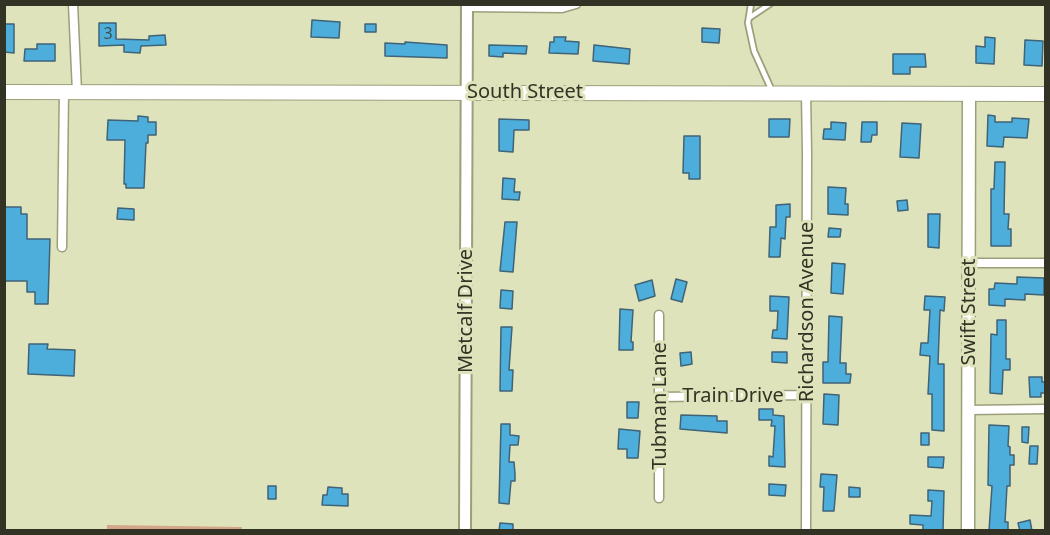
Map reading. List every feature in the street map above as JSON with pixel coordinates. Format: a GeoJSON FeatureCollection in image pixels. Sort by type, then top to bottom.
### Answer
{"type":"FeatureCollection","features":[{"type":"Feature","properties":{"kind":"main road","name":"South Street"},"geometry":{"type":"LineString","coordinates":[[4,92],[1046,94]]}},
{"type":"Feature","properties":{"kind":"main road","name":"Swift Street"},"geometry":{"type":"LineString","coordinates":[[968,531],[969,94]]}},
{"type":"Feature","properties":{"kind":"street"},"geometry":{"type":"LineString","coordinates":[[62,246],[73,4]]}},
{"type":"Feature","properties":{"kind":"street"},"geometry":{"type":"LineString","coordinates":[[467,6],[562,8],[576,4]]}},
{"type":"Feature","properties":{"kind":"street","name":"Metcalf Drive"},"geometry":{"type":"LineString","coordinates":[[465,531],[467,6]]}},
{"type":"Feature","properties":{"kind":"street","name":"Richardson Avenue"},"geometry":{"type":"LineString","coordinates":[[806,93],[806,531]]}},
{"type":"Feature","properties":{"kind":"street"},"geometry":{"type":"LineString","coordinates":[[969,263],[1046,263]]}},
{"type":"Feature","properties":{"kind":"street","name":"Tubman Lane"},"geometry":{"type":"LineString","coordinates":[[659,315],[659,498]]}},
{"type":"Feature","properties":{"kind":"street","name":"Train Drive"},"geometry":{"type":"LineString","coordinates":[[660,397],[806,395]]}},
{"type":"Feature","properties":{"kind":"street"},"geometry":{"type":"LineString","coordinates":[[968,410],[1046,409]]}},
{"type":"Feature","properties":{"kind":"lane"},"geometry":{"type":"LineString","coordinates":[[751,4],[748,23],[754,51],[773,93]]}},
{"type":"Feature","properties":{"kind":"lane"},"geometry":{"type":"LineString","coordinates":[[749,18],[770,4]]}},
{"type":"Feature","properties":{"kind":"shaded area"},"geometry":{"type":"Polygon","coordinates":[[[107,525],[242,527],[242,530],[107,530],[107,525]]]}},
{"type":"Feature","properties":{"kind":"shaded area"},"geometry":{"type":"Polygon","coordinates":[[[276,529],[409,530],[276,530],[276,529]]]}},
{"type":"Feature","properties":{"kind":"building"},"geometry":{"type":"Polygon","coordinates":[[[312,20],[340,22],[339,38],[311,37],[312,20]]]}},
{"type":"Feature","properties":{"kind":"building"},"geometry":{"type":"Polygon","coordinates":[[[99,23],[116,23],[116,39],[149,40],[149,36],[165,35],[166,45],[141,46],[140,53],[124,52],[124,45],[99,46],[99,23]]]}},
{"type":"Feature","properties":{"kind":"building"},"geometry":{"type":"Polygon","coordinates":[[[4,24],[14,24],[14,53],[4,52],[4,24]]]}},
{"type":"Feature","properties":{"kind":"building"},"geometry":{"type":"Polygon","coordinates":[[[365,24],[376,24],[376,32],[365,32],[365,24]]]}},
{"type":"Feature","properties":{"kind":"building"},"geometry":{"type":"Polygon","coordinates":[[[702,28],[720,29],[719,43],[702,42],[702,28]]]}},
{"type":"Feature","properties":{"kind":"building"},"geometry":{"type":"Polygon","coordinates":[[[554,37],[566,37],[565,41],[579,42],[578,54],[549,53],[550,42],[554,42],[554,37]]]}},
{"type":"Feature","properties":{"kind":"building"},"geometry":{"type":"Polygon","coordinates":[[[985,37],[995,38],[994,64],[976,63],[976,46],[985,47],[985,37]]]}},
{"type":"Feature","properties":{"kind":"building"},"geometry":{"type":"Polygon","coordinates":[[[1025,40],[1043,41],[1042,66],[1024,65],[1025,40]]]}},
{"type":"Feature","properties":{"kind":"building"},"geometry":{"type":"Polygon","coordinates":[[[405,42],[447,45],[447,58],[385,56],[385,43],[405,44],[405,42]]]}},
{"type":"Feature","properties":{"kind":"building"},"geometry":{"type":"Polygon","coordinates":[[[37,44],[55,44],[55,61],[24,61],[25,49],[37,49],[37,44]]]}},
{"type":"Feature","properties":{"kind":"building"},"geometry":{"type":"Polygon","coordinates":[[[489,45],[527,46],[526,54],[503,53],[503,57],[489,56],[489,45]]]}},
{"type":"Feature","properties":{"kind":"building"},"geometry":{"type":"Polygon","coordinates":[[[594,45],[630,49],[629,64],[593,61],[594,45]]]}},
{"type":"Feature","properties":{"kind":"building"},"geometry":{"type":"Polygon","coordinates":[[[893,54],[925,54],[926,67],[910,67],[910,74],[893,74],[893,54]]]}},
{"type":"Feature","properties":{"kind":"building"},"geometry":{"type":"Polygon","coordinates":[[[988,115],[995,116],[995,122],[1012,122],[1012,118],[1029,119],[1027,138],[1004,137],[1003,147],[987,146],[988,115]]]}},
{"type":"Feature","properties":{"kind":"building"},"geometry":{"type":"Polygon","coordinates":[[[138,116],[148,117],[148,122],[156,122],[156,135],[148,135],[148,143],[146,143],[144,188],[126,188],[124,184],[125,140],[107,140],[108,120],[138,121],[138,116]]]}},
{"type":"Feature","properties":{"kind":"building"},"geometry":{"type":"Polygon","coordinates":[[[499,119],[529,120],[529,130],[514,130],[513,152],[499,151],[499,119]]]}},
{"type":"Feature","properties":{"kind":"building"},"geometry":{"type":"Polygon","coordinates":[[[769,119],[790,119],[789,137],[769,137],[769,119]]]}},
{"type":"Feature","properties":{"kind":"building"},"geometry":{"type":"Polygon","coordinates":[[[831,122],[846,123],[845,140],[823,139],[824,129],[831,129],[831,122]]]}},
{"type":"Feature","properties":{"kind":"building"},"geometry":{"type":"Polygon","coordinates":[[[862,122],[877,122],[877,135],[872,135],[871,142],[861,142],[862,122]]]}},
{"type":"Feature","properties":{"kind":"building"},"geometry":{"type":"Polygon","coordinates":[[[902,123],[921,124],[919,158],[900,157],[902,123]]]}},
{"type":"Feature","properties":{"kind":"building"},"geometry":{"type":"Polygon","coordinates":[[[684,136],[700,136],[700,179],[689,179],[689,173],[683,173],[684,136]]]}},
{"type":"Feature","properties":{"kind":"building"},"geometry":{"type":"Polygon","coordinates":[[[995,162],[1005,162],[1004,214],[1009,214],[1008,229],[1011,229],[1011,246],[991,246],[991,189],[994,189],[995,162]]]}},
{"type":"Feature","properties":{"kind":"building"},"geometry":{"type":"Polygon","coordinates":[[[503,178],[515,179],[514,192],[520,192],[519,200],[502,199],[503,178]]]}},
{"type":"Feature","properties":{"kind":"building"},"geometry":{"type":"Polygon","coordinates":[[[828,187],[846,188],[845,204],[848,204],[848,215],[828,214],[828,187]]]}},
{"type":"Feature","properties":{"kind":"building"},"geometry":{"type":"Polygon","coordinates":[[[907,200],[908,210],[898,211],[897,201],[907,200]]]}},
{"type":"Feature","properties":{"kind":"building"},"geometry":{"type":"Polygon","coordinates":[[[790,204],[790,217],[786,217],[785,239],[781,238],[780,257],[769,257],[770,227],[776,227],[776,205],[790,204]]]}},
{"type":"Feature","properties":{"kind":"building"},"geometry":{"type":"Polygon","coordinates":[[[4,207],[21,207],[21,214],[27,214],[27,239],[50,239],[48,304],[35,304],[35,292],[27,292],[27,281],[4,281],[4,207]]]}},
{"type":"Feature","properties":{"kind":"building"},"geometry":{"type":"Polygon","coordinates":[[[118,208],[134,209],[134,220],[117,219],[118,208]]]}},
{"type":"Feature","properties":{"kind":"building"},"geometry":{"type":"Polygon","coordinates":[[[928,214],[940,214],[939,248],[928,247],[928,214]]]}},
{"type":"Feature","properties":{"kind":"building"},"geometry":{"type":"Polygon","coordinates":[[[505,222],[517,222],[513,272],[500,271],[505,222]]]}},
{"type":"Feature","properties":{"kind":"building"},"geometry":{"type":"Polygon","coordinates":[[[829,228],[841,229],[840,237],[828,237],[829,228]]]}},
{"type":"Feature","properties":{"kind":"building"},"geometry":{"type":"Polygon","coordinates":[[[832,263],[845,264],[843,294],[831,293],[832,263]]]}},
{"type":"Feature","properties":{"kind":"building"},"geometry":{"type":"Polygon","coordinates":[[[1017,277],[1044,278],[1044,295],[1025,294],[1025,300],[1005,299],[1005,306],[989,305],[989,289],[994,289],[995,283],[1017,284],[1017,277]]]}},
{"type":"Feature","properties":{"kind":"building"},"geometry":{"type":"Polygon","coordinates":[[[676,279],[687,282],[682,302],[671,299],[676,279]]]}},
{"type":"Feature","properties":{"kind":"building"},"geometry":{"type":"Polygon","coordinates":[[[652,280],[655,296],[639,301],[635,285],[652,280]]]}},
{"type":"Feature","properties":{"kind":"building"},"geometry":{"type":"Polygon","coordinates":[[[501,290],[513,291],[512,309],[500,308],[501,290]]]}},
{"type":"Feature","properties":{"kind":"building"},"geometry":{"type":"Polygon","coordinates":[[[770,296],[789,297],[787,339],[772,338],[773,330],[777,330],[778,311],[770,311],[770,296]]]}},
{"type":"Feature","properties":{"kind":"building"},"geometry":{"type":"Polygon","coordinates":[[[925,296],[945,297],[944,311],[940,310],[938,364],[944,364],[944,431],[932,430],[932,394],[928,394],[930,356],[920,355],[921,343],[928,343],[930,310],[924,310],[925,296]]]}},
{"type":"Feature","properties":{"kind":"building"},"geometry":{"type":"Polygon","coordinates":[[[620,309],[633,310],[631,342],[633,342],[633,350],[619,350],[620,309]]]}},
{"type":"Feature","properties":{"kind":"building"},"geometry":{"type":"Polygon","coordinates":[[[829,316],[842,317],[840,363],[846,363],[846,374],[851,374],[850,383],[823,383],[823,362],[828,362],[829,316]]]}},
{"type":"Feature","properties":{"kind":"building"},"geometry":{"type":"Polygon","coordinates":[[[997,320],[1006,320],[1006,359],[1010,359],[1010,370],[1003,370],[1002,394],[990,393],[991,334],[997,335],[997,320]]]}},
{"type":"Feature","properties":{"kind":"building"},"geometry":{"type":"Polygon","coordinates":[[[501,327],[512,327],[509,370],[513,370],[512,391],[500,391],[501,327]]]}},
{"type":"Feature","properties":{"kind":"building"},"geometry":{"type":"Polygon","coordinates":[[[29,344],[48,344],[47,349],[75,350],[74,376],[28,374],[29,344]]]}},
{"type":"Feature","properties":{"kind":"building"},"geometry":{"type":"Polygon","coordinates":[[[691,352],[692,364],[681,366],[680,353],[691,352]]]}},
{"type":"Feature","properties":{"kind":"building"},"geometry":{"type":"Polygon","coordinates":[[[772,352],[787,352],[787,363],[772,362],[772,352]]]}},
{"type":"Feature","properties":{"kind":"building"},"geometry":{"type":"Polygon","coordinates":[[[1029,377],[1042,377],[1042,382],[1046,382],[1046,393],[1041,393],[1041,397],[1030,397],[1029,377]]]}},
{"type":"Feature","properties":{"kind":"building"},"geometry":{"type":"Polygon","coordinates":[[[824,394],[839,395],[838,425],[823,424],[824,394]]]}},
{"type":"Feature","properties":{"kind":"building"},"geometry":{"type":"Polygon","coordinates":[[[627,402],[639,402],[638,418],[627,418],[627,402]]]}},
{"type":"Feature","properties":{"kind":"building"},"geometry":{"type":"Polygon","coordinates":[[[759,409],[773,409],[773,415],[784,416],[785,467],[769,466],[769,456],[773,457],[775,426],[771,426],[772,420],[759,420],[759,409]]]}},
{"type":"Feature","properties":{"kind":"building"},"geometry":{"type":"Polygon","coordinates":[[[681,415],[717,416],[717,421],[727,421],[727,433],[680,429],[681,415]]]}},
{"type":"Feature","properties":{"kind":"building"},"geometry":{"type":"Polygon","coordinates":[[[501,424],[510,424],[510,435],[519,436],[518,445],[510,445],[509,462],[514,462],[515,481],[511,481],[509,504],[499,503],[501,424]]]}},
{"type":"Feature","properties":{"kind":"building"},"geometry":{"type":"Polygon","coordinates":[[[989,425],[1009,426],[1008,446],[1010,455],[1014,455],[1014,465],[1010,465],[1010,486],[1007,486],[1005,522],[1008,522],[1008,531],[989,531],[992,486],[988,485],[989,425]]]}},
{"type":"Feature","properties":{"kind":"building"},"geometry":{"type":"Polygon","coordinates":[[[1022,427],[1029,427],[1028,443],[1022,442],[1022,427]]]}},
{"type":"Feature","properties":{"kind":"building"},"geometry":{"type":"Polygon","coordinates":[[[619,429],[640,431],[638,458],[627,458],[627,449],[618,449],[619,429]]]}},
{"type":"Feature","properties":{"kind":"building"},"geometry":{"type":"Polygon","coordinates":[[[921,433],[929,433],[929,445],[921,445],[921,433]]]}},
{"type":"Feature","properties":{"kind":"building"},"geometry":{"type":"Polygon","coordinates":[[[1030,446],[1038,446],[1037,464],[1029,464],[1030,446]]]}},
{"type":"Feature","properties":{"kind":"building"},"geometry":{"type":"Polygon","coordinates":[[[928,457],[944,457],[943,468],[928,467],[928,457]]]}},
{"type":"Feature","properties":{"kind":"building"},"geometry":{"type":"Polygon","coordinates":[[[821,474],[837,475],[834,511],[823,511],[824,487],[820,487],[821,474]]]}},
{"type":"Feature","properties":{"kind":"building"},"geometry":{"type":"Polygon","coordinates":[[[769,484],[786,485],[785,496],[769,495],[769,484]]]}},
{"type":"Feature","properties":{"kind":"building"},"geometry":{"type":"Polygon","coordinates":[[[268,486],[276,486],[276,499],[268,499],[268,486]]]}},
{"type":"Feature","properties":{"kind":"building"},"geometry":{"type":"Polygon","coordinates":[[[328,487],[342,488],[342,494],[348,494],[348,506],[322,505],[323,495],[327,495],[328,487]]]}},
{"type":"Feature","properties":{"kind":"building"},"geometry":{"type":"Polygon","coordinates":[[[849,487],[860,488],[860,497],[849,497],[849,487]]]}},
{"type":"Feature","properties":{"kind":"building"},"geometry":{"type":"Polygon","coordinates":[[[928,490],[944,491],[943,531],[923,531],[923,525],[910,524],[910,515],[931,516],[932,501],[928,501],[928,490]]]}},
{"type":"Feature","properties":{"kind":"building"},"geometry":{"type":"Polygon","coordinates":[[[1030,520],[1032,531],[1020,531],[1018,523],[1030,520]]]}},
{"type":"Feature","properties":{"kind":"building"},"geometry":{"type":"Polygon","coordinates":[[[500,523],[513,524],[513,531],[499,531],[500,523]]]}}]}
